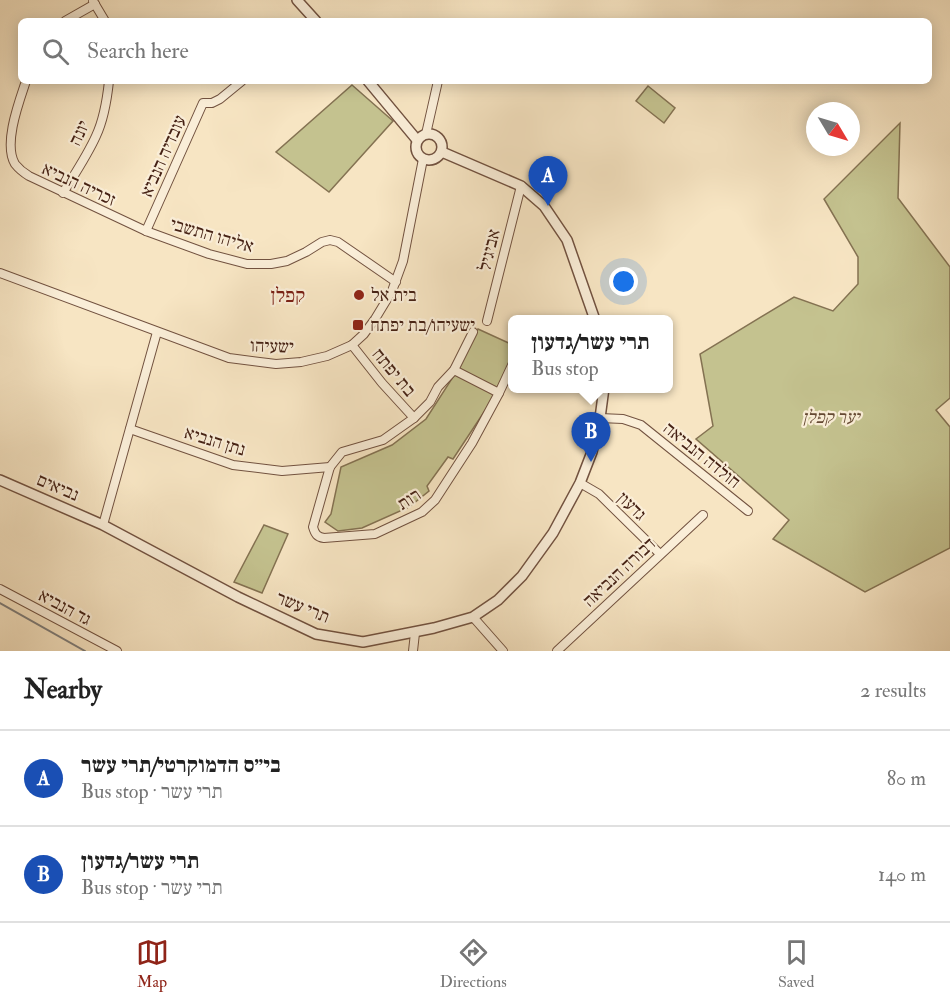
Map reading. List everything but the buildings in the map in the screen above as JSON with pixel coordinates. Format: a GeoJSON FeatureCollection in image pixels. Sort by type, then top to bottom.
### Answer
{"type":"FeatureCollection","features":[{"type":"Feature","properties":{"kind":"street"},"geometry":{"type":"LineString","coordinates":[[297,0],[310,18]]}},
{"type":"Feature","properties":{"kind":"street"},"geometry":{"type":"LineString","coordinates":[[68,18],[94,2],[103,18]]}},
{"type":"Feature","properties":{"kind":"street","name":"זכריה הנביא"},"geometry":{"type":"LineString","coordinates":[[25,84],[15,116],[12,135],[11,152],[15,163],[29,176],[146,231]]}},
{"type":"Feature","properties":{"kind":"street","name":"יונה"},"geometry":{"type":"LineString","coordinates":[[63,193],[97,135],[106,106],[110,84]]}},
{"type":"Feature","properties":{"kind":"street","name":"עובדיה הנביא"},"geometry":{"type":"LineString","coordinates":[[146,231],[203,103],[212,103],[220,99],[238,84]]}},
{"type":"Feature","properties":{"kind":"street"},"geometry":{"type":"LineString","coordinates":[[370,84],[417,140]]}},
{"type":"Feature","properties":{"kind":"street"},"geometry":{"type":"LineString","coordinates":[[426,134],[437,84]]}},
{"type":"Feature","properties":{"kind":"street"},"geometry":{"type":"LineString","coordinates":[[426,134],[439,138],[442,142],[442,152],[432,160],[423,159],[416,150],[417,140],[426,134]]}},
{"type":"Feature","properties":{"kind":"street"},"geometry":{"type":"LineString","coordinates":[[442,152],[521,186],[544,206],[567,240],[593,315]]}},
{"type":"Feature","properties":{"kind":"street","name":"ישעיהו"},"geometry":{"type":"LineString","coordinates":[[0,273],[229,358],[276,363],[301,362],[327,356],[352,345],[364,334],[392,291],[403,261],[423,159]]}},
{"type":"Feature","properties":{"kind":"street","name":"אביגיל"},"geometry":{"type":"LineString","coordinates":[[487,321],[521,186]]}},
{"type":"Feature","properties":{"kind":"street","name":"אליהו התשבי"},"geometry":{"type":"LineString","coordinates":[[146,231],[209,254],[248,264],[287,261],[330,240],[338,242],[396,282]]}},
{"type":"Feature","properties":{"kind":"street"},"geometry":{"type":"LineString","coordinates":[[103,525],[157,332]]}},
{"type":"Feature","properties":{"kind":"street","name":"בת יפתח"},"geometry":{"type":"LineString","coordinates":[[330,467],[342,452],[383,440],[414,418],[430,402],[438,387],[454,370],[473,332]]}},
{"type":"Feature","properties":{"kind":"street","name":"בת יפתח"},"geometry":{"type":"LineString","coordinates":[[352,345],[414,418]]}},
{"type":"Feature","properties":{"kind":"street"},"geometry":{"type":"LineString","coordinates":[[454,370],[499,393]]}},
{"type":"Feature","properties":{"kind":"street","name":"רות"},"geometry":{"type":"LineString","coordinates":[[330,467],[313,527],[319,537],[375,534],[422,512],[435,500],[472,443],[508,374]]}},
{"type":"Feature","properties":{"kind":"street","name":"תרי עשר"},"geometry":{"type":"LineString","coordinates":[[103,525],[238,597],[316,634],[363,642],[415,633],[473,617],[498,600],[522,576],[553,533],[580,483],[592,452],[603,393]]}},
{"type":"Feature","properties":{"kind":"street","name":"חולדה הנביאה"},"geometry":{"type":"LineString","coordinates":[[600,418],[623,419],[641,425],[748,511]]}},
{"type":"Feature","properties":{"kind":"street","name":"נתן הנביא"},"geometry":{"type":"LineString","coordinates":[[130,429],[233,465],[282,471],[330,467]]}},
{"type":"Feature","properties":{"kind":"street","name":"נביאים"},"geometry":{"type":"LineString","coordinates":[[0,480],[103,525]]}},
{"type":"Feature","properties":{"kind":"street","name":"גדעון"},"geometry":{"type":"LineString","coordinates":[[580,483],[598,494],[660,554]]}},
{"type":"Feature","properties":{"kind":"street","name":"דבורה הנביאה"},"geometry":{"type":"LineString","coordinates":[[557,651],[703,514]]}},
{"type":"Feature","properties":{"kind":"street","name":"גד הנביא"},"geometry":{"type":"LineString","coordinates":[[0,589],[117,651]]}},
{"type":"Feature","properties":{"kind":"street"},"geometry":{"type":"LineString","coordinates":[[473,617],[503,651]]}},
{"type":"Feature","properties":{"kind":"street"},"geometry":{"type":"LineString","coordinates":[[413,651],[415,633]]}},
{"type":"Feature","properties":{"kind":"green space"},"geometry":{"type":"Polygon","coordinates":[[[352,85],[393,121],[329,192],[276,152],[352,85]]]}},
{"type":"Feature","properties":{"kind":"green space"},"geometry":{"type":"Polygon","coordinates":[[[648,86],[675,108],[664,123],[636,101],[648,86]]]}},
{"type":"Feature","properties":{"kind":"green space","name":"יער קפלן"},"geometry":{"type":"Polygon","coordinates":[[[900,123],[898,198],[950,267],[950,398],[936,410],[950,427],[950,548],[865,592],[773,539],[789,520],[696,439],[713,426],[700,354],[794,297],[833,311],[858,284],[858,257],[824,199],[900,123]]]}},
{"type":"Feature","properties":{"kind":"green space"},"geometry":{"type":"Polygon","coordinates":[[[478,329],[508,343],[508,366],[488,406],[453,459],[448,457],[427,486],[429,491],[409,507],[362,528],[338,531],[325,522],[331,514],[341,467],[392,445],[426,419],[455,374],[478,329]]]}},
{"type":"Feature","properties":{"kind":"green space"},"geometry":{"type":"Polygon","coordinates":[[[264,525],[288,534],[262,593],[234,582],[264,525]]]}},
{"type":"Feature","properties":{"kind":"waterway"},"geometry":{"type":"LineString","coordinates":[[0,603],[85,651]]}},
{"type":"Feature","properties":{"kind":"place","name":"בי״ס הדמוקרטי/תרי עשר"},"geometry":{"type":"Point","coordinates":[548,206]}},
{"type":"Feature","properties":{"kind":"place","name":"בית אל"},"geometry":{"type":"Point","coordinates":[359,295]}},
{"type":"Feature","properties":{"kind":"place","name":"ישעיהו/בת יפתח"},"geometry":{"type":"Point","coordinates":[358,325]}},
{"type":"Feature","properties":{"kind":"place","name":"תרי עשר/גדעון"},"geometry":{"type":"Point","coordinates":[591,462]}},
{"type":"Feature","properties":{"kind":"district","name":"קפלן"},"geometry":{"type":"Point","coordinates":[288,295]}}]}
